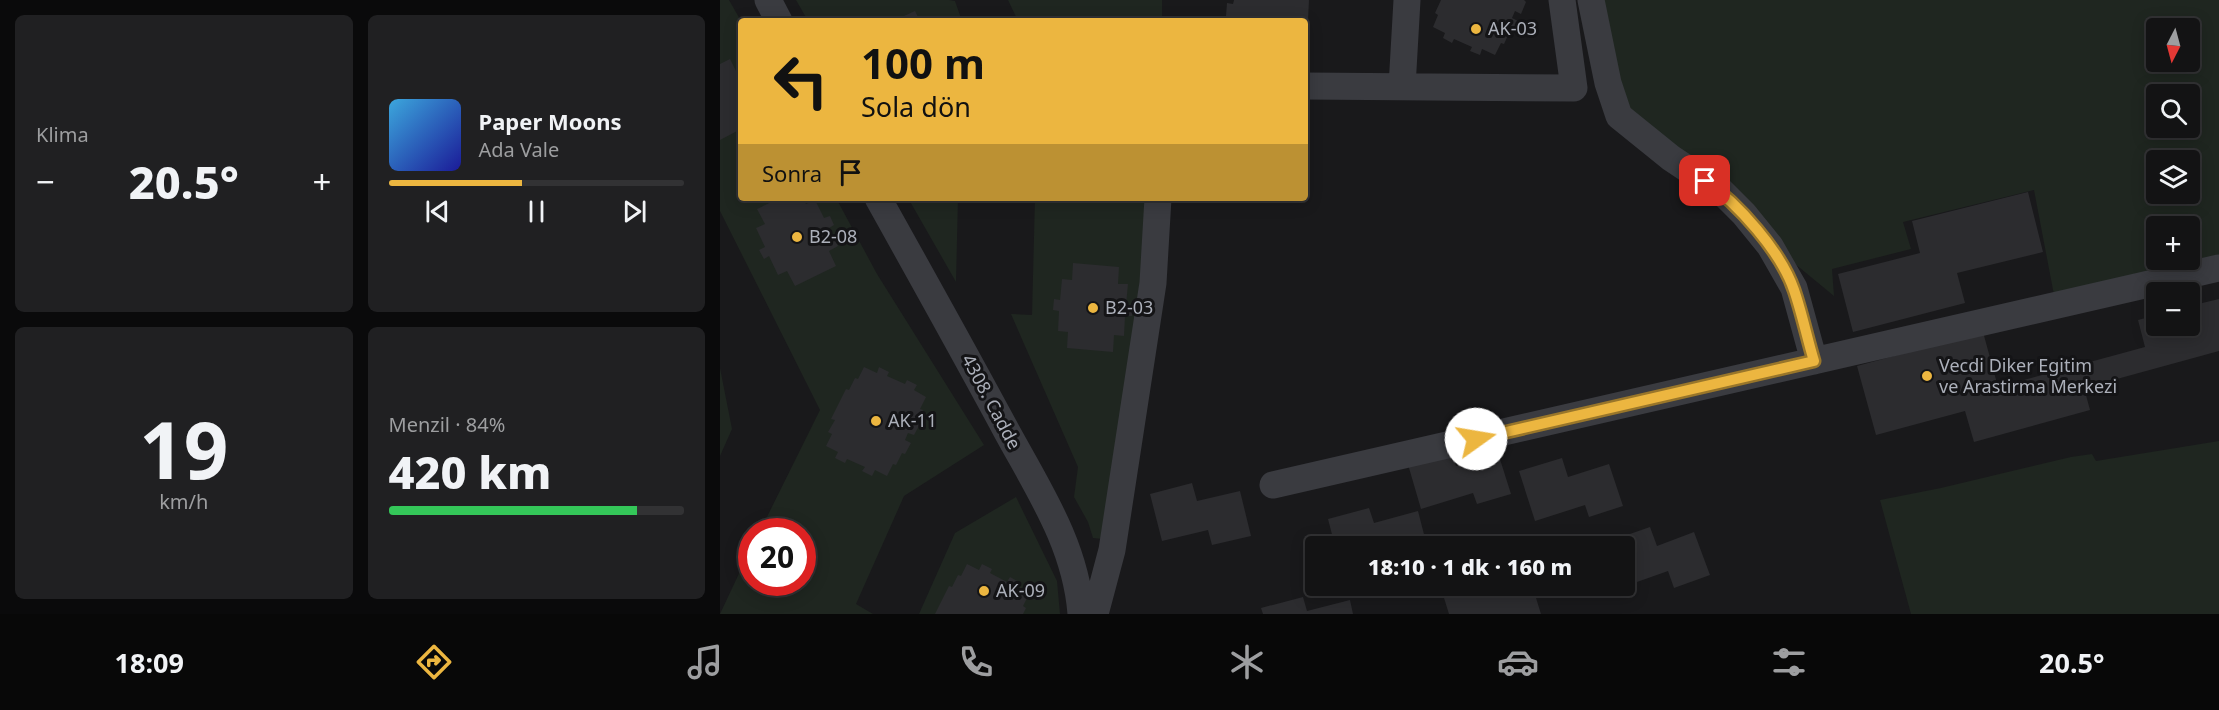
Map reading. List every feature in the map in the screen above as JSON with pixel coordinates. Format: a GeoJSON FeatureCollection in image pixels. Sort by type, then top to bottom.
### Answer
{"type":"FeatureCollection","features":[{"type":"Feature","properties":{"kind":"street"},"geometry":{"type":"LineString","coordinates":[[768,0],[778,18]]}},
{"type":"Feature","properties":{"kind":"street"},"geometry":{"type":"LineString","coordinates":[[1402,87],[1407,0]]}},
{"type":"Feature","properties":{"kind":"street"},"geometry":{"type":"LineString","coordinates":[[1308,86],[1574,88],[1562,0]]}},
{"type":"Feature","properties":{"kind":"street"},"geometry":{"type":"LineString","coordinates":[[1591,0],[1608,83],[1619,116],[1671,158],[1722,192],[1744,214],[1770,246],[1794,288],[1814,361]]}},
{"type":"Feature","properties":{"kind":"street","name":"4308. Cadde"},"geometry":{"type":"LineString","coordinates":[[880,201],[1065,539],[1080,592],[1081,614]]}},
{"type":"Feature","properties":{"kind":"street"},"geometry":{"type":"LineString","coordinates":[[1095,614],[1112,550],[1153,283],[1158,201]]}},
{"type":"Feature","properties":{"kind":"street"},"geometry":{"type":"LineString","coordinates":[[1273,485],[2219,268]]}},
{"type":"Feature","properties":{"kind":"shaded area"},"geometry":{"type":"Polygon","coordinates":[[[720,0],[729,0],[739,18],[738,201],[838,201],[877,274],[984,445],[904,496],[856,604],[873,614],[720,614],[738,576],[738,596],[816,596],[816,518],[766,518],[820,410],[720,211],[720,0]]]}},
{"type":"Feature","properties":{"kind":"shaded area"},"geometry":{"type":"Polygon","coordinates":[[[796,0],[949,0],[955,1],[961,18],[806,18],[796,0]]]}},
{"type":"Feature","properties":{"kind":"shaded area"},"geometry":{"type":"Polygon","coordinates":[[[1008,0],[1162,0],[1162,18],[1017,18],[1008,0]]]}},
{"type":"Feature","properties":{"kind":"shaded area"},"geometry":{"type":"Polygon","coordinates":[[[1598,0],[2219,0],[2219,262],[2200,266],[2200,216],[2146,216],[2146,270],[2179,270],[2054,295],[2034,190],[1903,222],[1911,249],[1832,269],[1834,296],[1783,254],[1624,110],[1598,0]]]}},
{"type":"Feature","properties":{"kind":"shaded area"},"geometry":{"type":"Polygon","coordinates":[[[910,201],[958,201],[956,282],[910,201]]]}},
{"type":"Feature","properties":{"kind":"shaded area"},"geometry":{"type":"Polygon","coordinates":[[[1035,201],[1151,201],[1146,281],[1103,539],[1093,538],[1088,522],[1074,497],[1078,467],[1011,314],[1032,315],[1035,201]]]}},
{"type":"Feature","properties":{"kind":"shaded area"},"geometry":{"type":"Polygon","coordinates":[[[720,368],[732,429],[720,456],[720,368]]]}},
{"type":"Feature","properties":{"kind":"shaded area"},"geometry":{"type":"Polygon","coordinates":[[[2219,441],[2219,614],[1911,614],[1880,500],[2071,457],[2092,454],[2096,461],[2219,441]]]}},
{"type":"Feature","properties":{"kind":"shaded area"},"geometry":{"type":"Polygon","coordinates":[[[1016,497],[1057,581],[1060,614],[919,614],[955,533],[1016,497]]]}},
{"type":"Feature","properties":{"kind":"building"},"geometry":{"type":"Polygon","coordinates":[[[1234,0],[1309,0],[1308,20],[1308,18],[1230,18],[1230,16],[1226,16],[1227,3],[1233,4],[1234,0]]]}},
{"type":"Feature","properties":{"kind":"building","name":"AK-03"},"geometry":{"type":"Polygon","coordinates":[[[1441,0],[1524,0],[1526,2],[1521,14],[1515,11],[1512,18],[1518,21],[1513,33],[1510,31],[1504,44],[1501,43],[1495,55],[1482,49],[1480,55],[1470,51],[1472,47],[1454,39],[1452,43],[1443,38],[1445,33],[1433,27],[1438,15],[1435,13],[1441,0]]]}},
{"type":"Feature","properties":{"kind":"building"},"geometry":{"type":"Polygon","coordinates":[[[915,11],[918,18],[900,18],[915,11]]]}},
{"type":"Feature","properties":{"kind":"building"},"geometry":{"type":"Polygon","coordinates":[[[730,59],[738,75],[738,131],[720,140],[720,64],[730,59]]]}},
{"type":"Feature","properties":{"kind":"building"},"geometry":{"type":"Polygon","coordinates":[[[2028,192],[2043,252],[1957,273],[1965,303],[1853,332],[1838,274],[1920,253],[1912,221],[2028,192]]]}},
{"type":"Feature","properties":{"kind":"building","name":"B2-08"},"geometry":{"type":"Polygon","coordinates":[[[774,201],[804,201],[806,204],[816,201],[824,218],[830,216],[834,225],[829,228],[838,246],[829,251],[836,266],[795,286],[787,271],[778,275],[769,256],[764,259],[759,250],[765,247],[756,228],[765,224],[757,209],[774,201]]]}},
{"type":"Feature","properties":{"kind":"building","name":"B2-03"},"geometry":{"type":"Polygon","coordinates":[[[1073,263],[1119,267],[1118,284],[1128,284],[1126,305],[1132,306],[1132,316],[1125,316],[1124,336],[1114,335],[1113,352],[1067,348],[1068,332],[1058,331],[1059,311],[1053,310],[1054,299],[1060,300],[1062,279],[1072,280],[1073,263]]]}},
{"type":"Feature","properties":{"kind":"building","name":"Vecdi Diker Egitim ve Arastirma Merkezi"},"geometry":{"type":"Polygon","coordinates":[[[2219,299],[2219,351],[2084,388],[2090,410],[1974,442],[1965,411],[1876,435],[1857,366],[1983,332],[1998,387],[2145,347],[2138,320],[2146,318],[2146,336],[2200,336],[2200,304],[2219,299]]]}},
{"type":"Feature","properties":{"kind":"building","name":"AK-11"},"geometry":{"type":"Polygon","coordinates":[[[864,367],[877,373],[879,367],[889,372],[887,376],[905,384],[907,380],[917,385],[914,390],[926,397],[920,409],[923,410],[917,423],[920,424],[914,435],[908,433],[905,440],[911,443],[905,454],[902,453],[896,465],[893,464],[887,476],[875,470],[872,476],[862,471],[865,467],[847,459],[845,463],[835,458],[838,452],[826,446],[832,434],[828,432],[835,420],[831,419],[846,389],[849,390],[855,378],[858,379],[864,367]]]}},
{"type":"Feature","properties":{"kind":"building"},"geometry":{"type":"Polygon","coordinates":[[[1450,448],[1456,466],[1498,453],[1511,494],[1477,504],[1473,493],[1421,509],[1407,461],[1450,448]]]}},
{"type":"Feature","properties":{"kind":"building"},"geometry":{"type":"Polygon","coordinates":[[[1562,458],[1568,477],[1609,464],[1623,506],[1589,517],[1585,505],[1535,521],[1519,471],[1562,458]]]}},
{"type":"Feature","properties":{"kind":"building"},"geometry":{"type":"Polygon","coordinates":[[[1192,483],[1197,501],[1240,491],[1251,536],[1212,545],[1208,530],[1162,541],[1150,494],[1192,483]]]}},
{"type":"Feature","properties":{"kind":"building"},"geometry":{"type":"Polygon","coordinates":[[[1369,508],[1374,523],[1418,511],[1424,536],[1332,536],[1328,519],[1369,508]]]}},
{"type":"Feature","properties":{"kind":"building"},"geometry":{"type":"Polygon","coordinates":[[[1650,527],[1657,546],[1694,532],[1710,575],[1674,588],[1668,571],[1635,583],[1635,536],[1624,536],[1650,527]]]}},
{"type":"Feature","properties":{"kind":"building","name":"AK-09"},"geometry":{"type":"Polygon","coordinates":[[[967,564],[979,570],[982,564],[992,569],[990,573],[1007,582],[1010,577],[1019,582],[1016,588],[1029,594],[1023,606],[1026,608],[1023,614],[935,614],[949,586],[952,587],[958,575],[961,576],[967,564]]]}},
{"type":"Feature","properties":{"kind":"building"},"geometry":{"type":"Polygon","coordinates":[[[1443,596],[1535,596],[1541,614],[1449,614],[1443,596]]]}},
{"type":"Feature","properties":{"kind":"building"},"geometry":{"type":"Polygon","coordinates":[[[1303,597],[1307,611],[1350,600],[1353,614],[1263,614],[1261,608],[1303,597]]]}},
{"type":"Feature","properties":{"kind":"place","name":"AK-03"},"geometry":{"type":"Point","coordinates":[1476,29]}},
{"type":"Feature","properties":{"kind":"place","name":"B2-08"},"geometry":{"type":"Point","coordinates":[797,237]}},
{"type":"Feature","properties":{"kind":"place","name":"B2-03"},"geometry":{"type":"Point","coordinates":[1093,308]}},
{"type":"Feature","properties":{"kind":"place","name":"Vecdi Diker Egitim ve Arastirma Merkezi"},"geometry":{"type":"Point","coordinates":[1927,376]}},
{"type":"Feature","properties":{"kind":"place","name":"AK-11"},"geometry":{"type":"Point","coordinates":[876,421]}},
{"type":"Feature","properties":{"kind":"place","name":"AK-09"},"geometry":{"type":"Point","coordinates":[984,591]}},
{"type":"Feature","properties":{"kind":"route"},"geometry":{"type":"LineString","coordinates":[[1476,439],[1814,361],[1794,288],[1770,246],[1744,214],[1722,192],[1705,181]]}}]}
